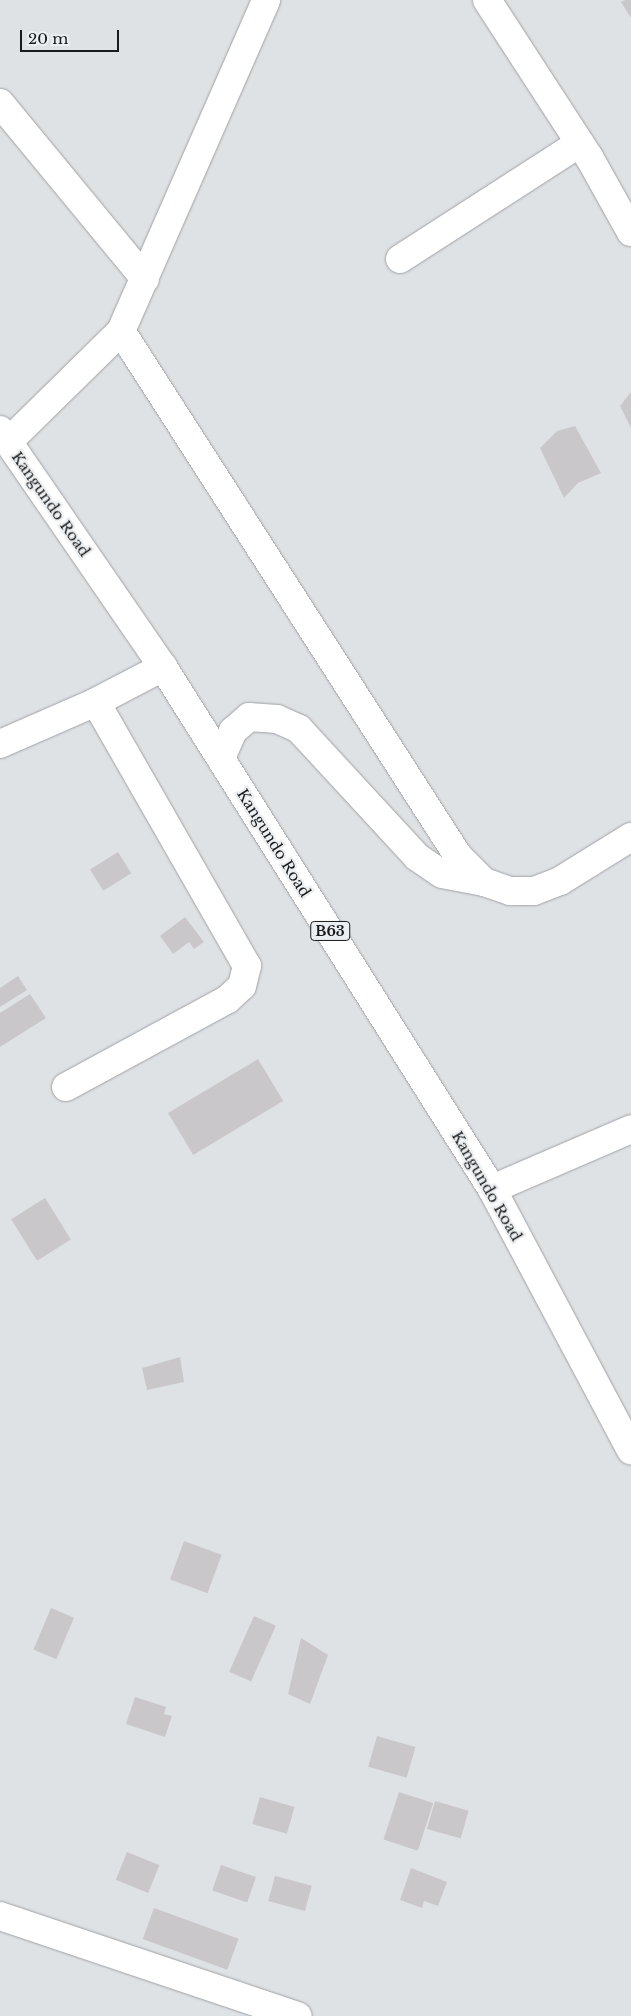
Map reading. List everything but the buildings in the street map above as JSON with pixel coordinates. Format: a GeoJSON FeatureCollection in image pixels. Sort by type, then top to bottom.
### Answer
{"type":"FeatureCollection","features":[{"type":"Feature","properties":{"kind":"main road"},"geometry":{"type":"LineString","coordinates":[[4,436],[121,331],[266,0]]}},
{"type":"Feature","properties":{"kind":"main road"},"geometry":{"type":"LineString","coordinates":[[487,0],[580,143],[631,232]]}},
{"type":"Feature","properties":{"kind":"main road"},"geometry":{"type":"LineString","coordinates":[[0,103],[145,279]]}},
{"type":"Feature","properties":{"kind":"main road"},"geometry":{"type":"LineString","coordinates":[[400,259],[580,143]]}},
{"type":"Feature","properties":{"kind":"main road"},"geometry":{"type":"LineString","coordinates":[[121,331],[458,856],[484,882]]}},
{"type":"Feature","properties":{"kind":"main road","name":"Kangundo Road"},"geometry":{"type":"LineString","coordinates":[[4,436],[163,667],[492,1189],[631,1450]]}},
{"type":"Feature","properties":{"kind":"main road"},"geometry":{"type":"LineString","coordinates":[[0,744],[96,702],[163,667]]}},
{"type":"Feature","properties":{"kind":"main road"},"geometry":{"type":"LineString","coordinates":[[66,1087],[228,999],[242,986],[247,966],[96,702]]}},
{"type":"Feature","properties":{"kind":"main road"},"geometry":{"type":"LineString","coordinates":[[220,758],[233,731],[249,717],[277,720],[300,729],[417,857],[442,874],[484,882],[510,891],[534,891],[560,881],[631,837]]}},
{"type":"Feature","properties":{"kind":"main road"},"geometry":{"type":"LineString","coordinates":[[492,1189],[631,1129]]}},
{"type":"Feature","properties":{"kind":"main road"},"geometry":{"type":"LineString","coordinates":[[0,1916],[269,2011],[298,2016]]}}]}
